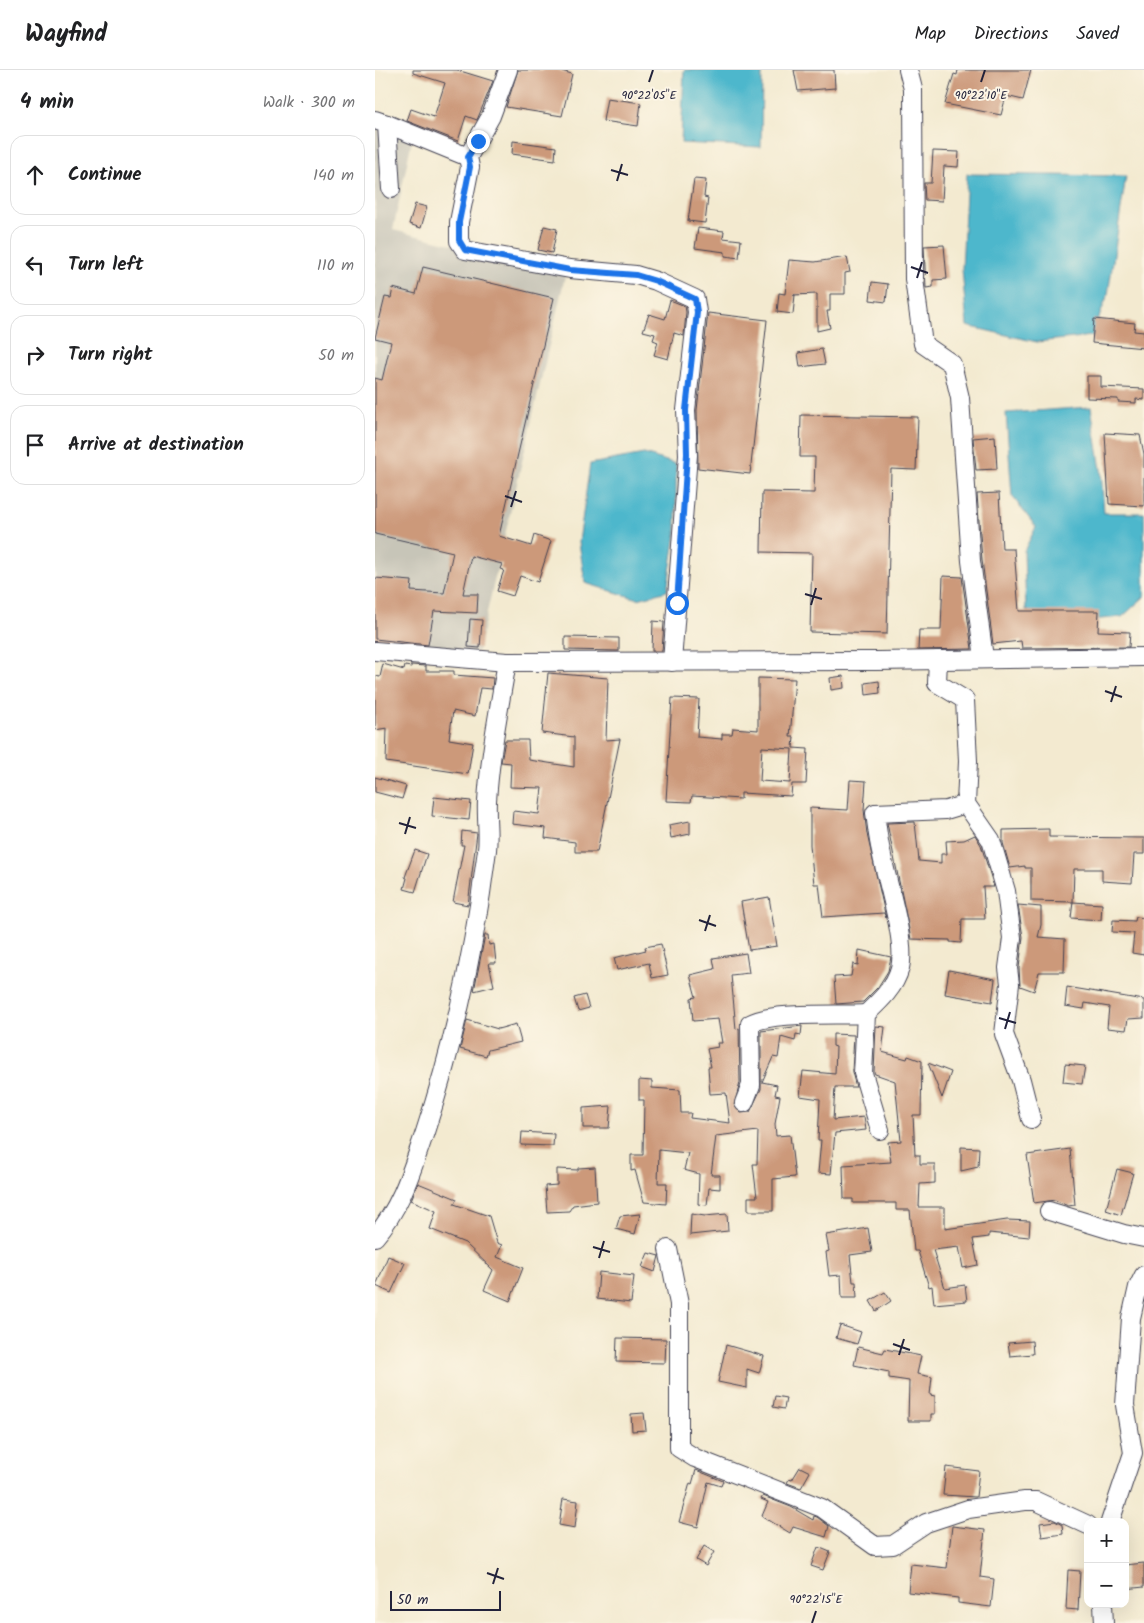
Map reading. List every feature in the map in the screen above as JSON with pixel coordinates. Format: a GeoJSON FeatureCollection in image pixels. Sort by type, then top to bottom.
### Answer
{"type":"FeatureCollection","features":[{"type":"Feature","properties":{"kind":"street"},"geometry":{"type":"LineString","coordinates":[[508,70],[491,116],[468,157],[470,167],[459,222],[459,240],[465,250],[570,270],[636,275],[656,281],[695,299],[697,312],[686,410],[687,454],[672,662]]}},
{"type":"Feature","properties":{"kind":"street"},"geometry":{"type":"LineString","coordinates":[[908,70],[913,89],[915,279],[923,344],[952,364],[960,398],[971,552],[984,658]]}},
{"type":"Feature","properties":{"kind":"street"},"geometry":{"type":"LineString","coordinates":[[381,122],[468,157]]}},
{"type":"Feature","properties":{"kind":"street"},"geometry":{"type":"LineString","coordinates":[[381,122],[391,189]]}},
{"type":"Feature","properties":{"kind":"street"},"geometry":{"type":"LineString","coordinates":[[375,651],[507,662],[1144,657]]}},
{"type":"Feature","properties":{"kind":"street"},"geometry":{"type":"LineString","coordinates":[[938,660],[937,683],[965,700],[968,761],[966,804],[991,840],[1006,890],[1012,938],[1008,968],[1010,984],[1004,1034],[1021,1080],[1031,1119]]}},
{"type":"Feature","properties":{"kind":"street"},"geometry":{"type":"LineString","coordinates":[[375,1237],[389,1221],[413,1172],[442,1080],[469,963],[487,848],[487,801],[507,662]]}},
{"type":"Feature","properties":{"kind":"street"},"geometry":{"type":"LineString","coordinates":[[880,1130],[863,1073],[866,1014],[891,988],[900,968],[900,942],[875,813],[946,810],[966,804]]}},
{"type":"Feature","properties":{"kind":"street"},"geometry":{"type":"LineString","coordinates":[[744,1103],[751,1085],[750,1024],[759,1018],[866,1014]]}},
{"type":"Feature","properties":{"kind":"street"},"geometry":{"type":"LineString","coordinates":[[1049,1211],[1124,1234],[1144,1238]]}},
{"type":"Feature","properties":{"kind":"street"},"geometry":{"type":"LineString","coordinates":[[668,1248],[679,1304],[679,1448],[695,1458],[822,1508],[875,1546],[893,1546],[926,1523],[968,1509],[1025,1501],[1035,1501],[1084,1523]]}},
{"type":"Feature","properties":{"kind":"street"},"geometry":{"type":"LineString","coordinates":[[1111,1518],[1133,1453],[1125,1405],[1131,1318],[1144,1275]]}},
{"type":"Feature","properties":{"kind":"street"},"geometry":{"type":"LineString","coordinates":[[1103,1608],[1104,1623]]}},
{"type":"Feature","properties":{"kind":"shaded area"},"geometry":{"type":"Polygon","coordinates":[[[375,113],[414,130],[393,230],[566,272],[478,651],[375,641],[375,113]]]}},
{"type":"Feature","properties":{"kind":"water"},"geometry":{"type":"Polygon","coordinates":[[[684,70],[762,70],[761,147],[681,143],[684,70]]]}},
{"type":"Feature","properties":{"kind":"water"},"geometry":{"type":"Polygon","coordinates":[[[967,174],[1126,176],[1108,294],[1092,336],[1037,342],[967,326],[962,269],[967,174]]]}},
{"type":"Feature","properties":{"kind":"water"},"geometry":{"type":"Polygon","coordinates":[[[1091,407],[1101,470],[1104,513],[1144,513],[1144,597],[1122,617],[1090,620],[1049,620],[1026,610],[1024,551],[1036,527],[1012,496],[1006,413],[1091,407]]]}},
{"type":"Feature","properties":{"kind":"water"},"geometry":{"type":"Polygon","coordinates":[[[644,454],[676,464],[676,533],[667,591],[638,599],[585,583],[579,542],[590,464],[644,454]]]}},
{"type":"Feature","properties":{"kind":"building"},"geometry":{"type":"Polygon","coordinates":[[[413,70],[457,70],[493,81],[477,120],[466,116],[458,141],[407,121],[411,109],[434,117],[445,83],[413,73],[413,70]]]}},
{"type":"Feature","properties":{"kind":"building"},"geometry":{"type":"Polygon","coordinates":[[[518,70],[558,70],[572,74],[562,116],[506,107],[518,70]]]}},
{"type":"Feature","properties":{"kind":"building"},"geometry":{"type":"Polygon","coordinates":[[[794,70],[834,70],[835,88],[798,91],[794,70]]]}},
{"type":"Feature","properties":{"kind":"building"},"geometry":{"type":"Polygon","coordinates":[[[958,70],[1031,70],[1023,100],[1006,96],[1001,115],[945,104],[954,74],[957,75],[958,70]]]}},
{"type":"Feature","properties":{"kind":"building"},"geometry":{"type":"Polygon","coordinates":[[[607,98],[641,103],[638,126],[603,121],[607,98]]]}},
{"type":"Feature","properties":{"kind":"building"},"geometry":{"type":"Polygon","coordinates":[[[513,141],[556,147],[555,160],[512,154],[513,141]]]}},
{"type":"Feature","properties":{"kind":"building"},"geometry":{"type":"Polygon","coordinates":[[[933,151],[959,152],[958,167],[944,166],[942,201],[925,200],[924,183],[931,183],[933,151]]]}},
{"type":"Feature","properties":{"kind":"building"},"geometry":{"type":"Polygon","coordinates":[[[694,179],[706,180],[704,197],[708,198],[705,223],[688,221],[694,179]]]}},
{"type":"Feature","properties":{"kind":"building"},"geometry":{"type":"Polygon","coordinates":[[[415,204],[427,207],[421,228],[409,224],[415,204]]]}},
{"type":"Feature","properties":{"kind":"building"},"geometry":{"type":"Polygon","coordinates":[[[544,226],[557,229],[552,253],[538,250],[544,226]]]}},
{"type":"Feature","properties":{"kind":"building"},"geometry":{"type":"Polygon","coordinates":[[[698,228],[724,231],[723,238],[741,240],[739,258],[725,256],[725,252],[695,248],[698,228]]]}},
{"type":"Feature","properties":{"kind":"building"},"geometry":{"type":"Polygon","coordinates":[[[944,245],[947,279],[933,280],[933,287],[926,288],[924,246],[944,245]]]}},
{"type":"Feature","properties":{"kind":"building"},"geometry":{"type":"Polygon","coordinates":[[[847,257],[850,272],[845,273],[845,294],[830,294],[830,311],[827,311],[830,328],[817,331],[817,294],[793,295],[795,295],[793,314],[777,312],[779,293],[785,294],[789,260],[815,262],[847,257]]]}},
{"type":"Feature","properties":{"kind":"building"},"geometry":{"type":"Polygon","coordinates":[[[423,267],[554,298],[499,536],[531,546],[534,535],[551,541],[538,582],[520,576],[513,596],[497,591],[504,570],[500,569],[502,564],[471,556],[463,594],[478,594],[477,613],[434,611],[428,645],[375,639],[375,578],[412,581],[411,591],[444,593],[453,552],[375,534],[375,378],[382,380],[391,342],[375,338],[385,297],[391,298],[393,288],[416,294],[423,267]]]}},
{"type":"Feature","properties":{"kind":"building"},"geometry":{"type":"Polygon","coordinates":[[[872,282],[888,284],[886,302],[870,300],[872,282]]]}},
{"type":"Feature","properties":{"kind":"building"},"geometry":{"type":"Polygon","coordinates":[[[670,300],[685,306],[686,312],[684,336],[674,333],[668,359],[654,355],[658,342],[653,340],[655,334],[643,331],[649,314],[665,319],[670,300]]]}},
{"type":"Feature","properties":{"kind":"building"},"geometry":{"type":"Polygon","coordinates":[[[708,313],[767,320],[750,474],[698,468],[697,410],[708,313]]]}},
{"type":"Feature","properties":{"kind":"building"},"geometry":{"type":"Polygon","coordinates":[[[1094,319],[1135,323],[1134,331],[1144,332],[1144,348],[1092,343],[1094,319]]]}},
{"type":"Feature","properties":{"kind":"building"},"geometry":{"type":"Polygon","coordinates":[[[822,349],[825,364],[800,367],[798,353],[822,349]]]}},
{"type":"Feature","properties":{"kind":"building"},"geometry":{"type":"Polygon","coordinates":[[[1087,376],[1101,376],[1101,387],[1144,389],[1144,400],[1136,399],[1136,403],[1118,402],[1118,399],[1087,398],[1087,376]]]}},
{"type":"Feature","properties":{"kind":"building"},"geometry":{"type":"Polygon","coordinates":[[[801,415],[918,417],[916,470],[891,469],[887,634],[810,632],[812,553],[761,552],[762,492],[814,493],[815,457],[800,457],[801,415]]]}},
{"type":"Feature","properties":{"kind":"building"},"geometry":{"type":"Polygon","coordinates":[[[1105,433],[1140,435],[1144,454],[1144,506],[1109,504],[1105,433]]]}},
{"type":"Feature","properties":{"kind":"building"},"geometry":{"type":"Polygon","coordinates":[[[995,436],[997,469],[976,470],[973,438],[995,436]]]}},
{"type":"Feature","properties":{"kind":"building"},"geometry":{"type":"Polygon","coordinates":[[[999,493],[1002,549],[1014,549],[1019,611],[1099,611],[1098,631],[1130,632],[1129,647],[1022,648],[1021,641],[993,644],[982,560],[977,494],[999,493]]]}},
{"type":"Feature","properties":{"kind":"building"},"geometry":{"type":"Polygon","coordinates":[[[943,576],[962,577],[972,649],[918,650],[919,630],[941,630],[943,576]]]}},
{"type":"Feature","properties":{"kind":"building"},"geometry":{"type":"Polygon","coordinates":[[[470,619],[482,620],[480,648],[468,647],[470,619]]]}},
{"type":"Feature","properties":{"kind":"building"},"geometry":{"type":"Polygon","coordinates":[[[653,621],[664,622],[662,651],[652,651],[653,621]]]}},
{"type":"Feature","properties":{"kind":"building"},"geometry":{"type":"Polygon","coordinates":[[[565,637],[619,638],[619,651],[565,650],[565,637]]]}},
{"type":"Feature","properties":{"kind":"building"},"geometry":{"type":"Polygon","coordinates":[[[383,664],[404,670],[405,666],[426,666],[426,671],[454,671],[454,675],[493,678],[492,689],[480,688],[475,716],[453,711],[449,739],[473,743],[468,774],[386,762],[387,728],[375,730],[375,676],[380,677],[383,664]]]}},
{"type":"Feature","properties":{"kind":"building"},"geometry":{"type":"Polygon","coordinates":[[[548,673],[608,678],[606,740],[620,739],[597,852],[575,852],[575,842],[545,838],[546,828],[512,824],[513,811],[539,814],[542,788],[510,787],[511,763],[501,762],[505,740],[528,740],[529,760],[574,767],[574,737],[542,733],[548,673]]]}},
{"type":"Feature","properties":{"kind":"building"},"geometry":{"type":"Polygon","coordinates":[[[843,676],[844,688],[831,690],[830,678],[843,676]]]}},
{"type":"Feature","properties":{"kind":"building"},"geometry":{"type":"Polygon","coordinates":[[[758,678],[795,679],[790,737],[794,737],[793,748],[808,749],[806,784],[792,784],[791,796],[741,793],[741,799],[692,796],[691,802],[666,801],[672,698],[699,699],[697,737],[722,739],[722,734],[732,734],[733,728],[758,730],[758,678]],[[762,747],[760,781],[790,783],[792,749],[762,747]]]}},
{"type":"Feature","properties":{"kind":"building"},"geometry":{"type":"Polygon","coordinates":[[[879,681],[880,693],[866,695],[865,683],[879,681]]]}},
{"type":"Feature","properties":{"kind":"building"},"geometry":{"type":"Polygon","coordinates":[[[375,777],[406,786],[402,799],[375,792],[375,777]]]}},
{"type":"Feature","properties":{"kind":"building"},"geometry":{"type":"Polygon","coordinates":[[[850,780],[866,781],[864,810],[867,834],[886,918],[884,913],[823,917],[819,884],[814,884],[810,845],[810,808],[848,810],[850,780]]]}},
{"type":"Feature","properties":{"kind":"building"},"geometry":{"type":"Polygon","coordinates":[[[434,797],[471,801],[469,820],[432,816],[434,797]]]}},
{"type":"Feature","properties":{"kind":"building"},"geometry":{"type":"Polygon","coordinates":[[[690,821],[690,834],[671,838],[669,825],[690,821]]]}},
{"type":"Feature","properties":{"kind":"building"},"geometry":{"type":"Polygon","coordinates":[[[915,822],[919,861],[941,863],[941,854],[947,854],[946,841],[964,840],[975,835],[981,845],[994,887],[983,887],[985,919],[962,919],[961,943],[950,942],[950,940],[911,939],[887,823],[915,822]]]}},
{"type":"Feature","properties":{"kind":"building"},"geometry":{"type":"Polygon","coordinates":[[[1049,829],[1049,837],[1144,838],[1144,854],[1134,854],[1132,883],[1102,881],[1102,869],[1074,869],[1073,902],[1031,901],[1031,868],[1025,868],[1025,866],[1010,868],[1003,843],[1003,830],[1049,829]]]}},
{"type":"Feature","properties":{"kind":"building"},"geometry":{"type":"Polygon","coordinates":[[[462,831],[477,833],[468,905],[453,902],[464,845],[461,845],[462,831]]]}},
{"type":"Feature","properties":{"kind":"building"},"geometry":{"type":"Polygon","coordinates":[[[415,850],[427,854],[415,892],[404,889],[407,878],[405,877],[415,850]]]}},
{"type":"Feature","properties":{"kind":"building"},"geometry":{"type":"Polygon","coordinates":[[[769,897],[777,946],[749,950],[741,902],[769,897]]]}},
{"type":"Feature","properties":{"kind":"building"},"geometry":{"type":"Polygon","coordinates":[[[1073,902],[1102,904],[1101,920],[1071,918],[1073,902]]]}},
{"type":"Feature","properties":{"kind":"building"},"geometry":{"type":"Polygon","coordinates":[[[1018,905],[1041,907],[1041,925],[1038,937],[1065,939],[1064,972],[1039,972],[1034,991],[1020,986],[1019,968],[1023,937],[1018,905]]]}},
{"type":"Feature","properties":{"kind":"building"},"geometry":{"type":"Polygon","coordinates":[[[1136,917],[1144,918],[1144,955],[1132,953],[1134,933],[1112,932],[1113,920],[1135,921],[1136,917]]]}},
{"type":"Feature","properties":{"kind":"building"},"geometry":{"type":"Polygon","coordinates":[[[485,935],[488,935],[489,945],[494,944],[496,963],[489,963],[494,986],[474,991],[485,935]]]}},
{"type":"Feature","properties":{"kind":"building"},"geometry":{"type":"Polygon","coordinates":[[[661,944],[668,975],[652,978],[649,963],[617,970],[614,958],[646,950],[645,947],[661,944]]]}},
{"type":"Feature","properties":{"kind":"building"},"geometry":{"type":"Polygon","coordinates":[[[859,950],[891,957],[888,971],[878,987],[863,1002],[836,1004],[834,977],[851,976],[853,964],[858,965],[859,950]]]}},
{"type":"Feature","properties":{"kind":"building"},"geometry":{"type":"Polygon","coordinates":[[[746,953],[749,973],[731,975],[736,1029],[739,1028],[740,1083],[734,1105],[741,1113],[750,1112],[761,1089],[761,1031],[802,1026],[801,1035],[796,1034],[795,1041],[781,1037],[778,1058],[773,1057],[762,1082],[777,1085],[775,1095],[780,1096],[775,1124],[776,1136],[790,1135],[795,1177],[773,1179],[773,1211],[748,1211],[748,1197],[757,1197],[753,1164],[757,1164],[758,1131],[716,1136],[711,1175],[720,1175],[720,1189],[709,1188],[707,1205],[698,1204],[699,1174],[684,1170],[688,1153],[659,1150],[658,1183],[667,1183],[666,1204],[644,1202],[635,1170],[631,1171],[631,1155],[643,1155],[644,1100],[639,1100],[639,1080],[652,1081],[652,1088],[680,1090],[681,1113],[691,1113],[690,1118],[730,1123],[726,1093],[710,1094],[708,1067],[711,1067],[707,1049],[718,1047],[717,1043],[722,1043],[718,1019],[693,1021],[691,998],[696,997],[690,975],[715,969],[713,958],[746,953]]]}},
{"type":"Feature","properties":{"kind":"building"},"geometry":{"type":"Polygon","coordinates":[[[949,970],[995,979],[992,1002],[945,994],[949,970]]]}},
{"type":"Feature","properties":{"kind":"building"},"geometry":{"type":"Polygon","coordinates":[[[1067,987],[1144,1000],[1144,1018],[1128,1019],[1126,1030],[1107,1028],[1109,1007],[1085,1003],[1084,1009],[1065,1006],[1067,987]]]}},
{"type":"Feature","properties":{"kind":"building"},"geometry":{"type":"Polygon","coordinates":[[[585,995],[589,1008],[578,1011],[574,998],[585,995]]]}},
{"type":"Feature","properties":{"kind":"building"},"geometry":{"type":"Polygon","coordinates":[[[467,1020],[498,1029],[516,1024],[521,1042],[488,1050],[486,1056],[460,1049],[467,1020]]]}},
{"type":"Feature","properties":{"kind":"building"},"geometry":{"type":"Polygon","coordinates":[[[876,1026],[885,1027],[882,1052],[907,1059],[908,1056],[922,1061],[921,1115],[913,1115],[915,1155],[920,1155],[920,1164],[935,1164],[935,1183],[920,1184],[919,1207],[945,1207],[945,1229],[1007,1220],[1030,1221],[1029,1237],[989,1233],[989,1237],[973,1239],[978,1265],[963,1268],[959,1247],[933,1250],[945,1288],[965,1285],[967,1301],[934,1304],[932,1286],[929,1287],[918,1251],[914,1251],[910,1210],[896,1210],[896,1203],[853,1203],[853,1199],[844,1199],[843,1165],[891,1162],[888,1142],[901,1141],[895,1081],[874,1072],[876,1026]]]}},
{"type":"Feature","properties":{"kind":"building"},"geometry":{"type":"Polygon","coordinates":[[[833,1034],[854,1035],[852,1072],[856,1087],[835,1087],[833,1120],[864,1117],[866,1130],[835,1133],[831,1174],[818,1173],[821,1140],[818,1140],[820,1099],[800,1096],[803,1071],[835,1074],[836,1047],[833,1046],[833,1034]]]}},
{"type":"Feature","properties":{"kind":"building"},"geometry":{"type":"Polygon","coordinates":[[[928,1063],[951,1072],[942,1098],[928,1063]]]}},
{"type":"Feature","properties":{"kind":"building"},"geometry":{"type":"Polygon","coordinates":[[[1065,1064],[1085,1066],[1082,1084],[1063,1082],[1065,1064]]]}},
{"type":"Feature","properties":{"kind":"building"},"geometry":{"type":"Polygon","coordinates":[[[611,1106],[609,1128],[583,1128],[583,1108],[611,1106]]]}},
{"type":"Feature","properties":{"kind":"building"},"geometry":{"type":"Polygon","coordinates":[[[522,1132],[554,1134],[553,1146],[521,1145],[522,1132]]]}},
{"type":"Feature","properties":{"kind":"building"},"geometry":{"type":"Polygon","coordinates":[[[961,1147],[979,1148],[978,1167],[961,1171],[961,1147]]]}},
{"type":"Feature","properties":{"kind":"building"},"geometry":{"type":"Polygon","coordinates":[[[1070,1149],[1075,1205],[1068,1206],[1055,1200],[1034,1203],[1027,1155],[1070,1149]]]}},
{"type":"Feature","properties":{"kind":"building"},"geometry":{"type":"Polygon","coordinates":[[[595,1167],[597,1202],[573,1205],[569,1211],[547,1212],[545,1186],[557,1185],[557,1169],[578,1170],[578,1168],[595,1167]]]}},
{"type":"Feature","properties":{"kind":"building"},"geometry":{"type":"Polygon","coordinates":[[[1117,1169],[1133,1173],[1121,1215],[1106,1210],[1117,1169]]]}},
{"type":"Feature","properties":{"kind":"building"},"geometry":{"type":"Polygon","coordinates":[[[418,1183],[457,1199],[454,1204],[489,1216],[497,1243],[502,1245],[497,1257],[523,1268],[510,1301],[484,1290],[493,1270],[465,1243],[430,1229],[436,1211],[411,1200],[418,1183]]]}},
{"type":"Feature","properties":{"kind":"building"},"geometry":{"type":"Polygon","coordinates":[[[640,1214],[635,1234],[616,1229],[620,1216],[640,1214]]]}},
{"type":"Feature","properties":{"kind":"building"},"geometry":{"type":"Polygon","coordinates":[[[691,1214],[705,1216],[727,1214],[728,1231],[690,1235],[691,1214]]]}},
{"type":"Feature","properties":{"kind":"building"},"geometry":{"type":"Polygon","coordinates":[[[868,1228],[872,1252],[850,1255],[853,1282],[856,1282],[857,1298],[842,1298],[841,1275],[829,1276],[826,1252],[829,1251],[826,1235],[868,1228]]]}},
{"type":"Feature","properties":{"kind":"building"},"geometry":{"type":"Polygon","coordinates":[[[648,1253],[659,1256],[655,1272],[642,1267],[648,1253]]]}},
{"type":"Feature","properties":{"kind":"building"},"geometry":{"type":"Polygon","coordinates":[[[388,1256],[405,1263],[391,1293],[376,1286],[388,1256]]]}},
{"type":"Feature","properties":{"kind":"building"},"geometry":{"type":"Polygon","coordinates":[[[599,1272],[634,1276],[631,1303],[597,1299],[599,1272]]]}},
{"type":"Feature","properties":{"kind":"building"},"geometry":{"type":"Polygon","coordinates":[[[885,1292],[891,1301],[876,1311],[870,1301],[885,1292]]]}},
{"type":"Feature","properties":{"kind":"building"},"geometry":{"type":"Polygon","coordinates":[[[840,1325],[861,1332],[857,1344],[836,1338],[840,1325]]]}},
{"type":"Feature","properties":{"kind":"building"},"geometry":{"type":"Polygon","coordinates":[[[617,1338],[666,1339],[665,1363],[616,1362],[617,1338]]]}},
{"type":"Feature","properties":{"kind":"building"},"geometry":{"type":"Polygon","coordinates":[[[1032,1341],[1033,1354],[1010,1356],[1008,1343],[1032,1341]]]}},
{"type":"Feature","properties":{"kind":"building"},"geometry":{"type":"Polygon","coordinates":[[[726,1345],[764,1356],[759,1373],[747,1369],[747,1388],[718,1382],[726,1345]]]}},
{"type":"Feature","properties":{"kind":"building"},"geometry":{"type":"Polygon","coordinates":[[[858,1347],[883,1353],[885,1349],[921,1356],[917,1374],[932,1377],[930,1395],[935,1396],[935,1414],[931,1414],[931,1421],[908,1421],[909,1381],[889,1378],[889,1372],[854,1365],[858,1347]]]}},
{"type":"Feature","properties":{"kind":"building"},"geometry":{"type":"Polygon","coordinates":[[[775,1396],[786,1398],[784,1409],[773,1407],[775,1396]]]}},
{"type":"Feature","properties":{"kind":"building"},"geometry":{"type":"Polygon","coordinates":[[[644,1413],[646,1430],[632,1431],[631,1414],[644,1413]]]}},
{"type":"Feature","properties":{"kind":"building"},"geometry":{"type":"Polygon","coordinates":[[[800,1467],[810,1472],[801,1488],[787,1483],[789,1479],[792,1480],[800,1467]]]}},
{"type":"Feature","properties":{"kind":"building"},"geometry":{"type":"Polygon","coordinates":[[[946,1467],[979,1471],[976,1497],[943,1495],[946,1467]]]}},
{"type":"Feature","properties":{"kind":"building"},"geometry":{"type":"Polygon","coordinates":[[[696,1470],[723,1481],[721,1486],[708,1482],[698,1527],[679,1522],[690,1483],[692,1484],[696,1470]]]}},
{"type":"Feature","properties":{"kind":"building"},"geometry":{"type":"Polygon","coordinates":[[[763,1496],[791,1507],[813,1520],[814,1516],[817,1517],[829,1526],[826,1537],[793,1527],[790,1533],[762,1516],[768,1502],[761,1499],[763,1496]]]}},
{"type":"Feature","properties":{"kind":"building"},"geometry":{"type":"Polygon","coordinates":[[[563,1499],[578,1501],[575,1528],[559,1525],[563,1499]]]}},
{"type":"Feature","properties":{"kind":"building"},"geometry":{"type":"Polygon","coordinates":[[[1055,1521],[1062,1525],[1063,1534],[1042,1537],[1040,1523],[1055,1521]]]}},
{"type":"Feature","properties":{"kind":"building"},"geometry":{"type":"Polygon","coordinates":[[[952,1526],[985,1530],[980,1577],[994,1579],[991,1607],[958,1603],[958,1598],[908,1592],[911,1564],[947,1568],[952,1526]]]}},
{"type":"Feature","properties":{"kind":"building"},"geometry":{"type":"Polygon","coordinates":[[[704,1546],[714,1552],[706,1566],[696,1560],[704,1546]]]}},
{"type":"Feature","properties":{"kind":"building"},"geometry":{"type":"Polygon","coordinates":[[[818,1547],[830,1552],[823,1570],[811,1566],[818,1547]]]}},
{"type":"Feature","properties":{"kind":"building"},"geometry":{"type":"Polygon","coordinates":[[[1144,1563],[1144,1587],[1129,1589],[1129,1565],[1144,1563]]]}},
{"type":"Feature","properties":{"kind":"building"},"geometry":{"type":"Polygon","coordinates":[[[1068,1570],[1080,1571],[1078,1610],[1066,1609],[1068,1570]]]}},
{"type":"Feature","properties":{"kind":"route"},"geometry":{"type":"LineString","coordinates":[[478,141],[468,157],[470,167],[459,222],[459,240],[465,250],[570,270],[636,275],[656,281],[680,294],[695,299],[697,312],[686,410],[687,454],[681,520],[677,603]]}}]}
